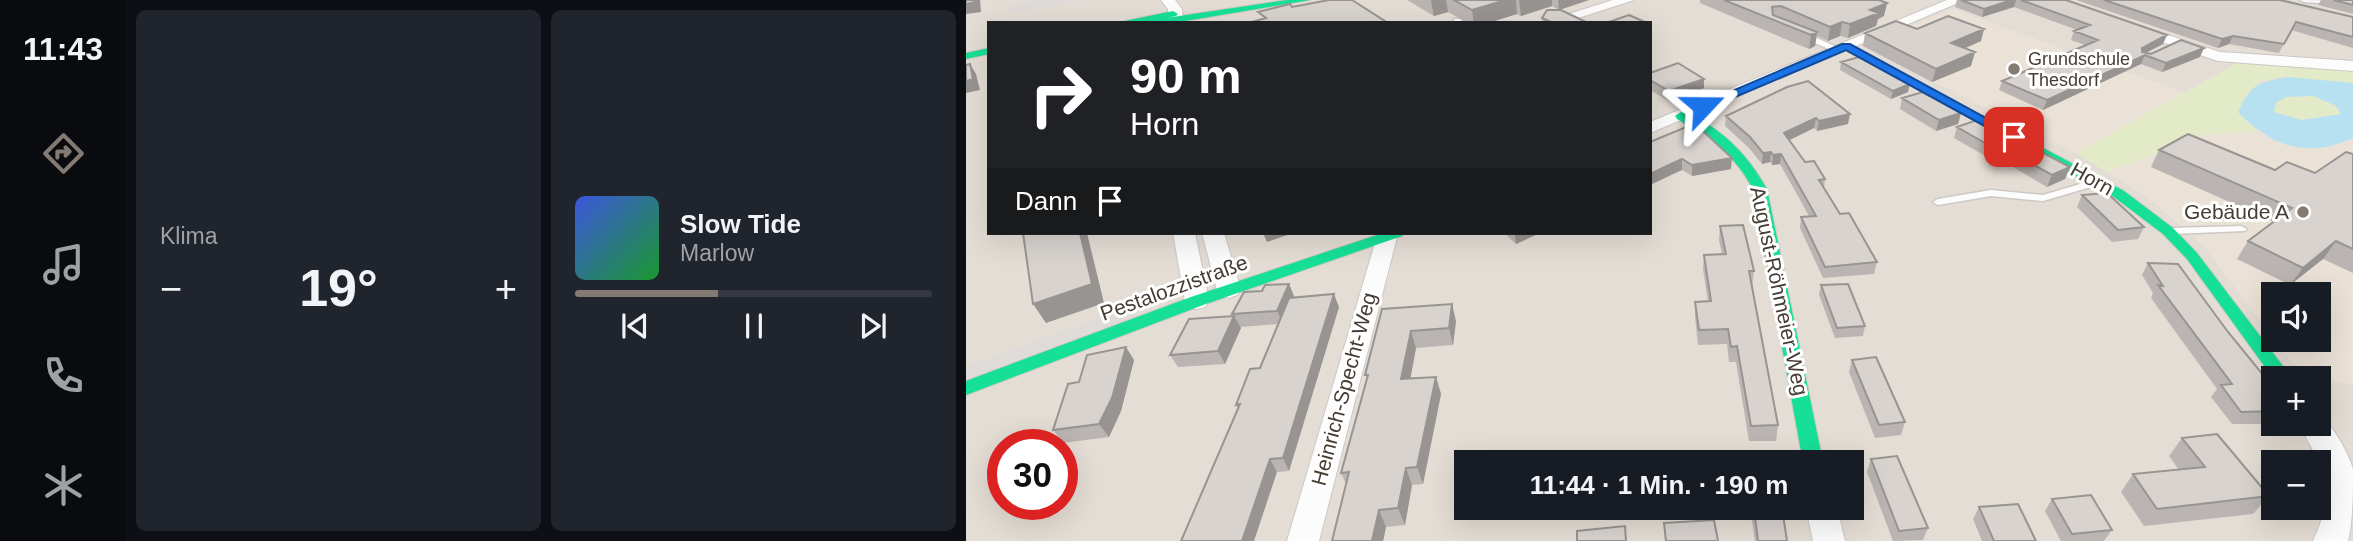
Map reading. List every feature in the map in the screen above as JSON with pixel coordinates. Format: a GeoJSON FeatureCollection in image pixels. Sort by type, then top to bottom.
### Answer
{"type":"FeatureCollection","features":[{"type":"Feature","properties":{"kind":"street"},"geometry":{"type":"LineString","coordinates":[[1131,21],[1268,0]]}},
{"type":"Feature","properties":{"kind":"street"},"geometry":{"type":"LineString","coordinates":[[1165,15],[1305,0]]}},
{"type":"Feature","properties":{"kind":"street"},"geometry":{"type":"LineString","coordinates":[[1554,21],[1627,0]]}},
{"type":"Feature","properties":{"kind":"street"},"geometry":{"type":"LineString","coordinates":[[1652,127],[1958,0]]}},
{"type":"Feature","properties":{"kind":"street"},"geometry":{"type":"LineString","coordinates":[[2298,3],[2329,15]]}},
{"type":"Feature","properties":{"kind":"street"},"geometry":{"type":"LineString","coordinates":[[2123,24],[2173,46],[2218,57],[2353,66]]}},
{"type":"Feature","properties":{"kind":"street","name":"Horn"},"geometry":{"type":"LineString","coordinates":[[1842,48],[2119,194],[2168,231],[2192,256],[2274,366]]}},
{"type":"Feature","properties":{"kind":"street"},"geometry":{"type":"LineString","coordinates":[[966,56],[987,51]]}},
{"type":"Feature","properties":{"kind":"street","name":"August-Röhmeier-Weg"},"geometry":{"type":"LineString","coordinates":[[1681,116],[1727,142],[1748,162],[1760,189],[1811,450]]}},
{"type":"Feature","properties":{"kind":"street"},"geometry":{"type":"LineString","coordinates":[[1184,235],[1197,301]]}},
{"type":"Feature","properties":{"kind":"street"},"geometry":{"type":"LineString","coordinates":[[1214,235],[1228,290]]}},
{"type":"Feature","properties":{"kind":"street","name":"Pestalozzistraße"},"geometry":{"type":"LineString","coordinates":[[966,388],[1197,301],[1391,235]]}},
{"type":"Feature","properties":{"kind":"street","name":"Heinrich-Specht-Weg"},"geometry":{"type":"LineString","coordinates":[[1303,541],[1391,235]]}},
{"type":"Feature","properties":{"kind":"street"},"geometry":{"type":"LineString","coordinates":[[2320,436],[2340,471],[2348,512],[2333,539],[2329,541]]}},
{"type":"Feature","properties":{"kind":"street"},"geometry":{"type":"LineString","coordinates":[[1825,520],[1829,541]]}},
{"type":"Feature","properties":{"kind":"lane"},"geometry":{"type":"LineString","coordinates":[[2298,3],[2353,3]]}},
{"type":"Feature","properties":{"kind":"lane"},"geometry":{"type":"LineString","coordinates":[[1798,33],[1842,48]]}},
{"type":"Feature","properties":{"kind":"lane"},"geometry":{"type":"LineString","coordinates":[[1938,202],[1995,192],[2043,198],[2098,182]]}},
{"type":"Feature","properties":{"kind":"lane"},"geometry":{"type":"LineString","coordinates":[[2168,231],[2241,229]]}},
{"type":"Feature","properties":{"kind":"shaded area"},"geometry":{"type":"Polygon","coordinates":[[[966,0],[2353,0],[2353,63],[2245,59],[2184,93],[1952,9],[2076,153],[2144,194],[2202,243],[2261,321],[2261,352],[2285,352],[2295,366],[2261,366],[2261,436],[2331,436],[2331,379],[2353,385],[2353,541],[966,541],[966,0]]]}},
{"type":"Feature","properties":{"kind":"shaded area"},"geometry":{"type":"Polygon","coordinates":[[[1028,0],[1087,0],[1011,14],[1010,7],[1028,0]]]}},
{"type":"Feature","properties":{"kind":"shaded area"},"geometry":{"type":"Polygon","coordinates":[[[1952,9],[2184,93],[2245,59],[2353,68],[2353,385],[2331,379],[2331,366],[2295,366],[2284,352],[2331,352],[2331,282],[2261,282],[2261,321],[2202,243],[2144,194],[2076,153],[1862,46],[1952,9]]]}},
{"type":"Feature","properties":{"kind":"shaded area"},"geometry":{"type":"Polygon","coordinates":[[[1134,305],[1138,316],[966,380],[966,367],[1134,305]]]}},
{"type":"Feature","properties":{"kind":"green space"},"geometry":{"type":"Polygon","coordinates":[[[2245,59],[2353,66],[2353,83],[2288,77],[2260,81],[2238,112],[2257,131],[2204,135],[2107,172],[2076,153],[2245,59]]]}},
{"type":"Feature","properties":{"kind":"green space"},"geometry":{"type":"Polygon","coordinates":[[[2314,96],[2336,106],[2341,114],[2302,120],[2274,112],[2276,103],[2286,97],[2314,96]]]}},
{"type":"Feature","properties":{"kind":"water"},"geometry":{"type":"Polygon","coordinates":[[[2288,77],[2353,83],[2353,138],[2320,148],[2305,148],[2277,141],[2251,124],[2238,112],[2247,95],[2262,83],[2288,77]],[[2314,96],[2286,97],[2276,103],[2274,112],[2302,120],[2341,114],[2336,106],[2314,96]]]}},
{"type":"Feature","properties":{"kind":"building"},"geometry":{"type":"Polygon","coordinates":[[[1329,0],[1352,0],[1385,21],[1255,21],[1266,18],[1258,12],[1290,4],[1292,7],[1329,0]]]}},
{"type":"Feature","properties":{"kind":"building"},"geometry":{"type":"Polygon","coordinates":[[[1454,0],[1506,0],[1472,10],[1454,0]]]}},
{"type":"Feature","properties":{"kind":"building"},"geometry":{"type":"Polygon","coordinates":[[[1724,0],[1879,0],[1887,3],[1870,10],[1879,13],[1850,24],[1842,22],[1830,27],[1781,6],[1772,7],[1773,15],[1817,32],[1811,35],[1724,0]]]}},
{"type":"Feature","properties":{"kind":"building"},"geometry":{"type":"Polygon","coordinates":[[[1961,0],[2012,0],[1984,9],[1961,0]]]}},
{"type":"Feature","properties":{"kind":"building"},"geometry":{"type":"Polygon","coordinates":[[[2021,0],[2066,0],[2167,35],[2142,48],[2142,52],[2151,54],[2181,40],[2204,48],[2166,63],[2145,55],[2047,100],[2002,81],[2098,40],[2074,31],[2090,25],[2021,0]]]}},
{"type":"Feature","properties":{"kind":"building"},"geometry":{"type":"Polygon","coordinates":[[[2104,0],[2280,0],[2353,17],[2353,37],[2296,22],[2284,44],[2233,36],[2222,39],[2104,0]]]}},
{"type":"Feature","properties":{"kind":"building"},"geometry":{"type":"Polygon","coordinates":[[[2334,0],[2353,0],[2353,5],[2334,0]]]}},
{"type":"Feature","properties":{"kind":"building"},"geometry":{"type":"Polygon","coordinates":[[[1547,10],[1561,10],[1584,21],[1549,21],[1542,18],[1547,10]]]}},
{"type":"Feature","properties":{"kind":"building"},"geometry":{"type":"Polygon","coordinates":[[[1629,15],[1642,21],[1612,21],[1629,15]]]}},
{"type":"Feature","properties":{"kind":"building"},"geometry":{"type":"Polygon","coordinates":[[[1948,16],[1984,29],[1951,43],[1975,52],[1936,69],[1865,33],[1896,21],[1917,29],[1948,16]]]}},
{"type":"Feature","properties":{"kind":"building"},"geometry":{"type":"Polygon","coordinates":[[[1859,57],[1910,84],[1893,91],[1841,62],[1859,57]]]}},
{"type":"Feature","properties":{"kind":"building"},"geometry":{"type":"Polygon","coordinates":[[[1678,63],[1704,79],[1669,91],[1652,81],[1652,72],[1678,63]]]}},
{"type":"Feature","properties":{"kind":"building"},"geometry":{"type":"Polygon","coordinates":[[[970,64],[973,79],[966,81],[966,65],[970,64]]]}},
{"type":"Feature","properties":{"kind":"building"},"geometry":{"type":"Polygon","coordinates":[[[1808,81],[1850,114],[1819,121],[1816,118],[1784,133],[1805,162],[1814,161],[1825,179],[1819,180],[1840,214],[1849,213],[1877,262],[1825,267],[1801,217],[1816,216],[1781,154],[1763,153],[1750,137],[1726,116],[1787,87],[1808,81]]]}},
{"type":"Feature","properties":{"kind":"building"},"geometry":{"type":"Polygon","coordinates":[[[1923,92],[1961,113],[1939,120],[1902,98],[1923,92]]]}},
{"type":"Feature","properties":{"kind":"building"},"geometry":{"type":"Polygon","coordinates":[[[1977,120],[2020,142],[1999,151],[1957,127],[1977,120]]]}},
{"type":"Feature","properties":{"kind":"building"},"geometry":{"type":"Polygon","coordinates":[[[1686,127],[1692,130],[1698,128],[1732,158],[1692,165],[1682,159],[1652,173],[1652,141],[1686,127]]]}},
{"type":"Feature","properties":{"kind":"building"},"geometry":{"type":"Polygon","coordinates":[[[2188,134],[2275,170],[2287,162],[2315,173],[2346,152],[2353,154],[2353,249],[2336,241],[2303,268],[2248,241],[2292,208],[2159,150],[2188,134]]]}},
{"type":"Feature","properties":{"kind":"building"},"geometry":{"type":"Polygon","coordinates":[[[2022,142],[2070,167],[2052,175],[2005,149],[2022,142]]]}},
{"type":"Feature","properties":{"kind":"building"},"geometry":{"type":"Polygon","coordinates":[[[2107,193],[2144,227],[2118,230],[2082,195],[2107,193]]]}},
{"type":"Feature","properties":{"kind":"building"},"geometry":{"type":"Polygon","coordinates":[[[1743,225],[1754,271],[1749,271],[1778,425],[1751,426],[1737,346],[1731,347],[1728,329],[1699,330],[1695,302],[1711,301],[1704,255],[1726,254],[1720,226],[1743,225]]]}},
{"type":"Feature","properties":{"kind":"building"},"geometry":{"type":"Polygon","coordinates":[[[1023,235],[1080,235],[1092,284],[1033,304],[1023,235]]]}},
{"type":"Feature","properties":{"kind":"building"},"geometry":{"type":"Polygon","coordinates":[[[2148,263],[2178,264],[2261,372],[2261,411],[2241,412],[2221,385],[2232,384],[2158,285],[2163,286],[2148,263]]]}},
{"type":"Feature","properties":{"kind":"building"},"geometry":{"type":"Polygon","coordinates":[[[1289,284],[1277,311],[1232,314],[1244,292],[1262,291],[1265,285],[1289,284]]]}},
{"type":"Feature","properties":{"kind":"building"},"geometry":{"type":"Polygon","coordinates":[[[1848,284],[1865,326],[1837,328],[1821,285],[1848,284]]]}},
{"type":"Feature","properties":{"kind":"building"},"geometry":{"type":"Polygon","coordinates":[[[1334,294],[1283,458],[1270,459],[1242,541],[1181,541],[1240,404],[1236,405],[1250,369],[1260,368],[1289,298],[1334,294]]]}},
{"type":"Feature","properties":{"kind":"building"},"geometry":{"type":"Polygon","coordinates":[[[1452,304],[1449,328],[1411,331],[1401,379],[1436,377],[1417,467],[1406,468],[1398,508],[1379,510],[1372,541],[1332,541],[1349,472],[1341,473],[1368,375],[1365,375],[1382,309],[1452,304]]]}},
{"type":"Feature","properties":{"kind":"building"},"geometry":{"type":"Polygon","coordinates":[[[1234,316],[1218,351],[1170,355],[1189,319],[1234,316]]]}},
{"type":"Feature","properties":{"kind":"building"},"geometry":{"type":"Polygon","coordinates":[[[1126,347],[1112,398],[1099,424],[1053,429],[1068,384],[1079,382],[1087,355],[1126,347]]]}},
{"type":"Feature","properties":{"kind":"building"},"geometry":{"type":"Polygon","coordinates":[[[1876,357],[1905,422],[1879,425],[1852,360],[1876,357]]]}},
{"type":"Feature","properties":{"kind":"building"},"geometry":{"type":"Polygon","coordinates":[[[2217,434],[2261,486],[2261,497],[2157,509],[2133,474],[2205,467],[2182,438],[2217,434]]]}},
{"type":"Feature","properties":{"kind":"building"},"geometry":{"type":"Polygon","coordinates":[[[1897,456],[1928,528],[1899,531],[1871,459],[1897,456]]]}},
{"type":"Feature","properties":{"kind":"building"},"geometry":{"type":"Polygon","coordinates":[[[2091,495],[2112,530],[2072,534],[2052,499],[2091,495]]]}},
{"type":"Feature","properties":{"kind":"building"},"geometry":{"type":"Polygon","coordinates":[[[2018,504],[2036,541],[1994,541],[1979,507],[2018,504]]]}},
{"type":"Feature","properties":{"kind":"building"},"geometry":{"type":"Polygon","coordinates":[[[1714,520],[1718,541],[1666,541],[1664,523],[1714,520]]]}},
{"type":"Feature","properties":{"kind":"building"},"geometry":{"type":"Polygon","coordinates":[[[1755,520],[1784,520],[1787,541],[1758,541],[1755,520]]]}},
{"type":"Feature","properties":{"kind":"building"},"geometry":{"type":"Polygon","coordinates":[[[1625,526],[1626,541],[1577,541],[1577,531],[1625,526]]]}},
{"type":"Feature","properties":{"kind":"traffic: fast"},"geometry":{"type":"LineString","coordinates":[[1165,21],[1305,0]]}},
{"type":"Feature","properties":{"kind":"traffic: fast"},"geometry":{"type":"LineString","coordinates":[[1132,21],[1173,14]]}},
{"type":"Feature","properties":{"kind":"traffic: fast"},"geometry":{"type":"LineString","coordinates":[[1846,46],[2119,194],[2168,231],[2192,256],[2274,366]]}},
{"type":"Feature","properties":{"kind":"traffic: fast"},"geometry":{"type":"LineString","coordinates":[[966,56],[987,51]]}},
{"type":"Feature","properties":{"kind":"traffic: fast"},"geometry":{"type":"LineString","coordinates":[[1681,116],[1727,145],[1745,164],[1760,189],[1811,450]]}},
{"type":"Feature","properties":{"kind":"traffic: fast"},"geometry":{"type":"LineString","coordinates":[[966,388],[1197,301],[1391,235]]}},
{"type":"Feature","properties":{"kind":"place","name":"Grundschule Thesdorf"},"geometry":{"type":"Point","coordinates":[2014,69]}},
{"type":"Feature","properties":{"kind":"place","name":"Gebäude A"},"geometry":{"type":"Point","coordinates":[2303,212]}},
{"type":"Feature","properties":{"kind":"route"},"geometry":{"type":"LineString","coordinates":[[1703,106],[1846,46],[2014,137]]}}]}
